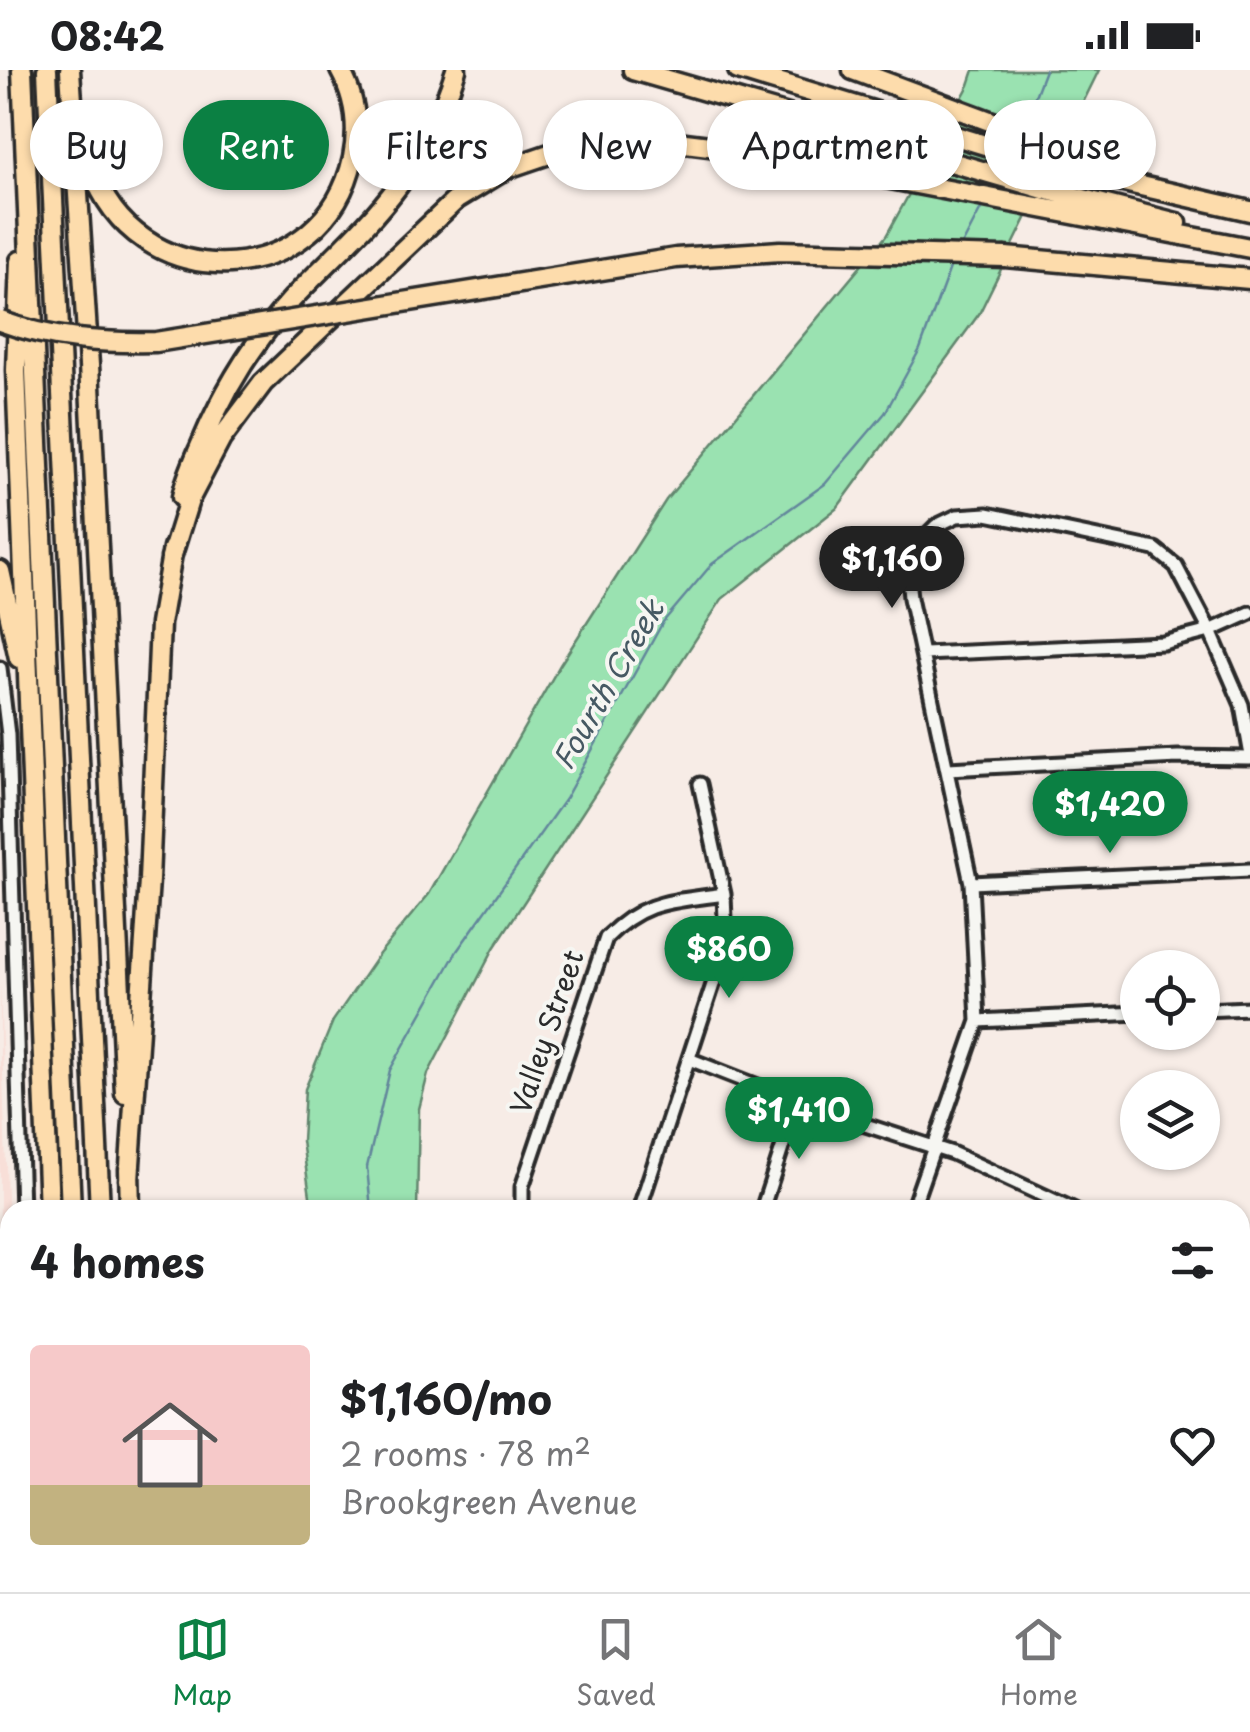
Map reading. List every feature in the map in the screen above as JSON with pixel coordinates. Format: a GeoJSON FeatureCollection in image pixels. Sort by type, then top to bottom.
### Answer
{"type":"FeatureCollection","features":[{"type":"Feature","properties":{"kind":"highway"},"geometry":{"type":"LineString","coordinates":[[22,70],[71,1200]]}},
{"type":"Feature","properties":{"kind":"highway"},"geometry":{"type":"LineString","coordinates":[[47,70],[100,1200]]}},
{"type":"Feature","properties":{"kind":"highway"},"geometry":{"type":"LineString","coordinates":[[72,70],[95,178],[117,215],[148,243],[178,259],[217,264],[259,260],[288,247],[319,224],[348,182],[357,139],[351,89],[340,70]]}},
{"type":"Feature","properties":{"kind":"highway"},"geometry":{"type":"LineString","coordinates":[[72,70],[130,1200]]}},
{"type":"Feature","properties":{"kind":"highway"},"geometry":{"type":"LineString","coordinates":[[129,1180],[149,880],[160,624],[184,484],[212,418],[244,362],[293,299],[399,185],[438,118],[456,70]]}},
{"type":"Feature","properties":{"kind":"highway"},"geometry":{"type":"LineString","coordinates":[[633,70],[1250,244]]}},
{"type":"Feature","properties":{"kind":"highway"},"geometry":{"type":"LineString","coordinates":[[738,70],[984,143]]}},
{"type":"Feature","properties":{"kind":"highway"},"geometry":{"type":"LineString","coordinates":[[853,70],[984,119]]}},
{"type":"Feature","properties":{"kind":"highway"},"geometry":{"type":"LineString","coordinates":[[24,130],[16,370],[49,1200]]}},
{"type":"Feature","properties":{"kind":"highway"},"geometry":{"type":"LineString","coordinates":[[172,558],[189,500],[221,438],[263,383],[456,199],[508,168],[558,150],[612,143],[677,142],[734,148],[1250,244]]}},
{"type":"Feature","properties":{"kind":"highway"},"geometry":{"type":"LineString","coordinates":[[1156,186],[1250,211]]}},
{"type":"Feature","properties":{"kind":"highway"},"geometry":{"type":"LineString","coordinates":[[0,321],[69,339],[156,342],[676,258],[780,250],[1005,257],[1250,278]]}},
{"type":"Feature","properties":{"kind":"highway"},"geometry":{"type":"LineString","coordinates":[[0,571],[32,724]]}},
{"type":"Feature","properties":{"kind":"street"},"geometry":{"type":"LineString","coordinates":[[915,1200],[978,1021],[972,884],[910,598],[907,565],[918,544],[936,526],[970,514],[1040,524],[1155,550],[1176,566],[1210,630],[1242,705],[1250,750]]}},
{"type":"Feature","properties":{"kind":"street"},"geometry":{"type":"LineString","coordinates":[[924,654],[1163,643],[1250,614]]}},
{"type":"Feature","properties":{"kind":"street"},"geometry":{"type":"LineString","coordinates":[[0,668],[8,736],[22,1200]]}},
{"type":"Feature","properties":{"kind":"street"},"geometry":{"type":"LineString","coordinates":[[948,769],[1178,757],[1250,758]]}},
{"type":"Feature","properties":{"kind":"street"},"geometry":{"type":"LineString","coordinates":[[642,1200],[726,945],[724,894],[700,784]]}},
{"type":"Feature","properties":{"kind":"street"},"geometry":{"type":"LineString","coordinates":[[972,884],[1250,870]]}},
{"type":"Feature","properties":{"kind":"street","name":"Valley Street"},"geometry":{"type":"LineString","coordinates":[[522,1200],[522,1187],[606,938],[628,916],[654,904],[724,894]]}},
{"type":"Feature","properties":{"kind":"street"},"geometry":{"type":"LineString","coordinates":[[1220,1009],[1250,1008]]}},
{"type":"Feature","properties":{"kind":"street"},"geometry":{"type":"LineString","coordinates":[[978,1021],[1120,1015]]}},
{"type":"Feature","properties":{"kind":"street"},"geometry":{"type":"LineString","coordinates":[[689,1059],[720,1068],[797,1102],[952,1153],[1053,1200]]}},
{"type":"Feature","properties":{"kind":"street"},"geometry":{"type":"LineString","coordinates":[[765,1200],[797,1102]]}},
{"type":"Feature","properties":{"kind":"shaded area"},"geometry":{"type":"Polygon","coordinates":[[[0,983],[7,1200],[0,1200],[0,983]]]}},
{"type":"Feature","properties":{"kind":"green space"},"geometry":{"type":"Polygon","coordinates":[[[974,70],[1099,70],[1084,100],[984,100],[984,190],[1040,190],[979,314],[837,508],[722,599],[494,948],[428,1074],[419,1109],[417,1200],[311,1200],[302,1141],[305,1089],[333,1021],[379,954],[429,894],[560,665],[666,500],[886,236],[911,190],[964,190],[964,100],[961,100],[974,70]]]}},
{"type":"Feature","properties":{"kind":"waterway","name":"Fourth Creek"},"geometry":{"type":"LineString","coordinates":[[1034,100],[1045,70]]}},
{"type":"Feature","properties":{"kind":"waterway","name":"Fourth Creek"},"geometry":{"type":"LineString","coordinates":[[960,249],[984,203]]}},
{"type":"Feature","properties":{"kind":"waterway","name":"Fourth Creek"},"geometry":{"type":"LineString","coordinates":[[370,1200],[367,1167],[390,1070],[457,951],[565,799],[663,622],[712,564],[825,484],[885,413],[920,349],[951,265]]}}]}
